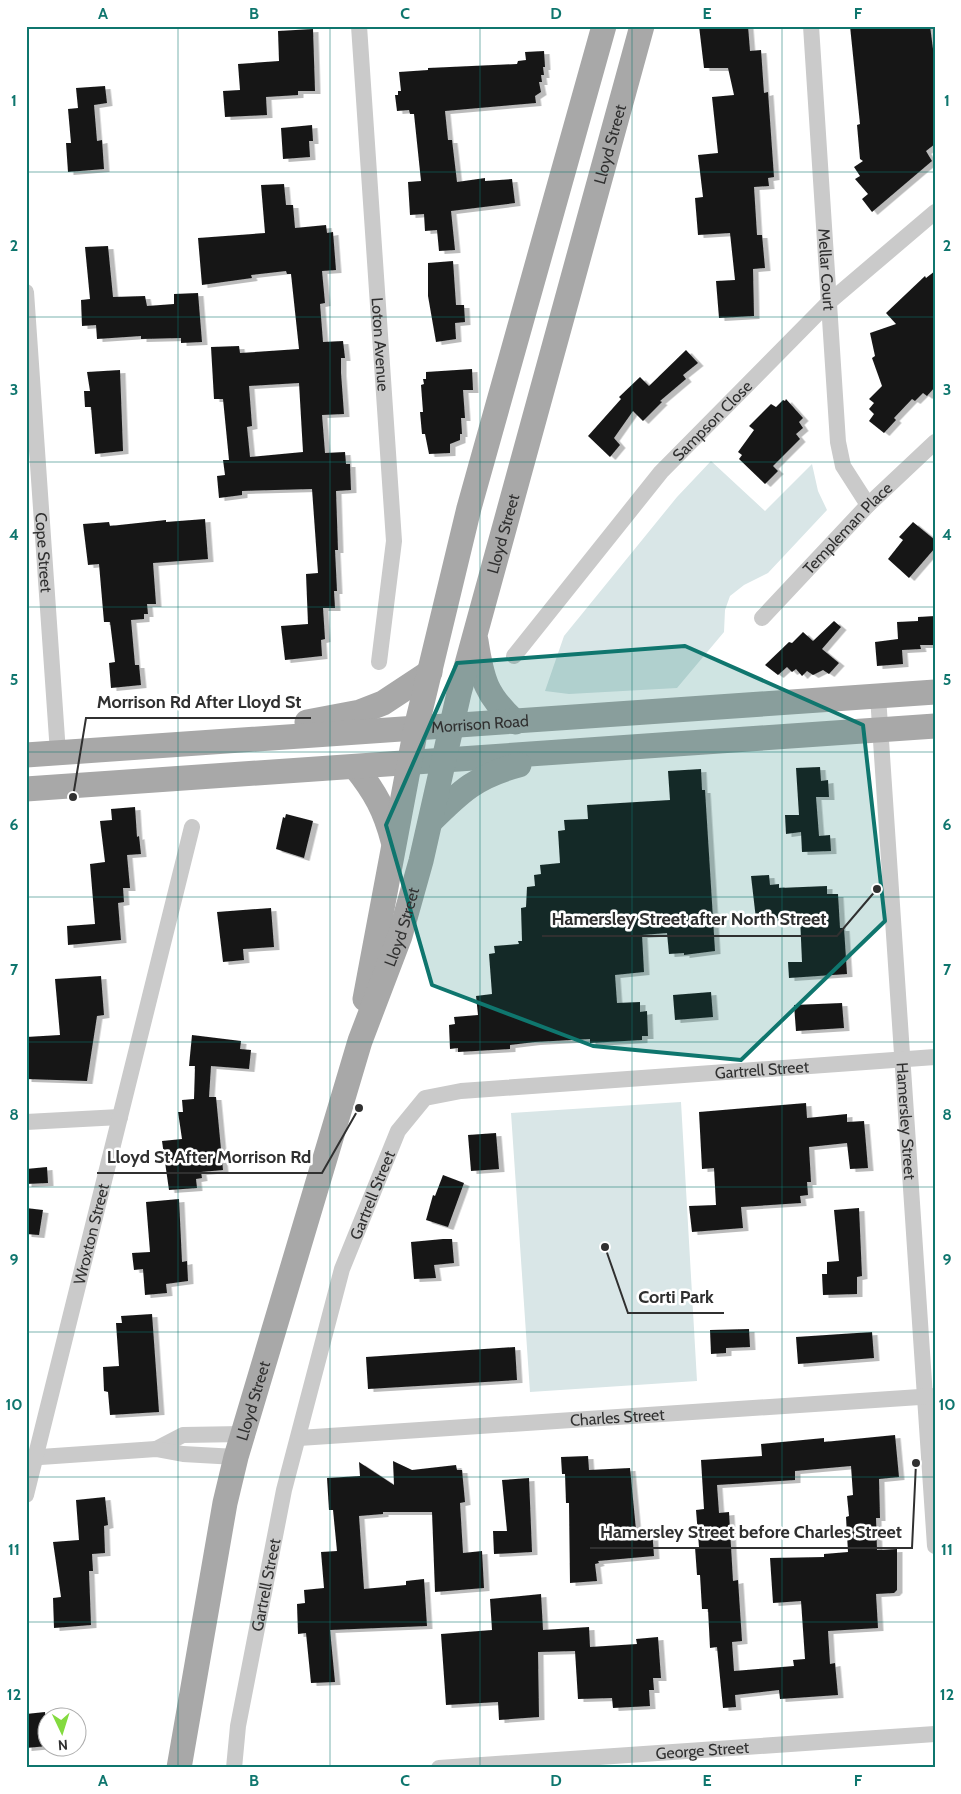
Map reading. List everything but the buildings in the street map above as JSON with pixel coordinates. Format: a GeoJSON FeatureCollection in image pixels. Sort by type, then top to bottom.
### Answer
{"type":"FeatureCollection","features":[{"type":"Feature","properties":{"kind":"main road","name":"Lloyd Street"},"geometry":{"type":"LineString","coordinates":[[360,1041],[367,978],[416,728],[469,508],[604,26]]}},
{"type":"Feature","properties":{"kind":"main road","name":"Lloyd Street"},"geometry":{"type":"LineString","coordinates":[[179,1768],[225,1503],[240,1445],[360,1041],[400,936],[431,821],[450,727],[642,26]]}},
{"type":"Feature","properties":{"kind":"main road"},"geometry":{"type":"LineString","coordinates":[[475,636],[485,684],[496,704],[515,722]]}},
{"type":"Feature","properties":{"kind":"main road"},"geometry":{"type":"LineString","coordinates":[[257,739],[284,724],[360,712],[383,702],[430,672]]}},
{"type":"Feature","properties":{"kind":"main road","name":"Morrison Road"},"geometry":{"type":"LineString","coordinates":[[26,755],[935,692]]}},
{"type":"Feature","properties":{"kind":"main road","name":"Morrison Road"},"geometry":{"type":"LineString","coordinates":[[26,789],[935,726]]}},
{"type":"Feature","properties":{"kind":"main road"},"geometry":{"type":"LineString","coordinates":[[431,821],[456,796],[476,781],[494,772],[533,761],[552,753]]}},
{"type":"Feature","properties":{"kind":"main road"},"geometry":{"type":"LineString","coordinates":[[355,767],[373,790],[386,815],[394,846]]}},
{"type":"Feature","properties":{"kind":"street","name":"Loton Avenue"},"geometry":{"type":"LineString","coordinates":[[359,26],[394,541],[379,662]]}},
{"type":"Feature","properties":{"kind":"street","name":"Mellar Court"},"geometry":{"type":"LineString","coordinates":[[811,26],[838,442],[843,466],[868,505]]}},
{"type":"Feature","properties":{"kind":"street","name":"Sampson Close"},"geometry":{"type":"LineString","coordinates":[[514,656],[661,472],[828,303],[935,212]]}},
{"type":"Feature","properties":{"kind":"street","name":"Cope Street"},"geometry":{"type":"LineString","coordinates":[[26,292],[58,753]]}},
{"type":"Feature","properties":{"kind":"street","name":"Templeman Place"},"geometry":{"type":"LineString","coordinates":[[762,618],[868,505],[935,442]]}},
{"type":"Feature","properties":{"kind":"street","name":"Hamersley Street"},"geometry":{"type":"LineString","coordinates":[[878,696],[903,1059],[930,1397],[935,1546]]}},
{"type":"Feature","properties":{"kind":"street","name":"Wroxton Street"},"geometry":{"type":"LineString","coordinates":[[26,1495],[32,1457],[120,1117],[192,827]]}},
{"type":"Feature","properties":{"kind":"street","name":"Gartrell Street"},"geometry":{"type":"LineString","coordinates":[[234,1768],[238,1726],[279,1518],[342,1268],[398,1131],[425,1098],[461,1092],[935,1057]]}},
{"type":"Feature","properties":{"kind":"street"},"geometry":{"type":"LineString","coordinates":[[26,1122],[120,1117]]}},
{"type":"Feature","properties":{"kind":"street","name":"Charles Street"},"geometry":{"type":"LineString","coordinates":[[299,1438],[930,1397]]}},
{"type":"Feature","properties":{"kind":"street"},"geometry":{"type":"LineString","coordinates":[[156,1449],[183,1435],[240,1445]]}},
{"type":"Feature","properties":{"kind":"street"},"geometry":{"type":"LineString","coordinates":[[32,1457],[156,1449],[183,1454],[240,1445]]}},
{"type":"Feature","properties":{"kind":"street","name":"George Street"},"geometry":{"type":"LineString","coordinates":[[438,1768],[935,1734]]}},
{"type":"Feature","properties":{"kind":"highlighted area"},"geometry":{"type":"Polygon","coordinates":[[[685,646],[863,725],[885,921],[741,1060],[593,1046],[432,985],[386,825],[457,663],[685,646]]]}},
{"type":"Feature","properties":{"kind":"shaded area"},"geometry":{"type":"Polygon","coordinates":[[[711,461],[765,511],[812,464],[818,491],[827,510],[768,573],[744,585],[730,596],[725,610],[724,632],[677,688],[569,694],[545,691],[564,636],[677,497],[711,461]]]}},
{"type":"Feature","properties":{"kind":"shaded area"},"geometry":{"type":"Polygon","coordinates":[[[681,1102],[697,1381],[530,1392],[511,1113],[681,1102]]]}},
{"type":"Feature","properties":{"kind":"place","name":"Morrison Rd After Lloyd St"},"geometry":{"type":"Point","coordinates":[73,797]}},
{"type":"Feature","properties":{"kind":"place","name":"Hamersley Street after North Street"},"geometry":{"type":"Point","coordinates":[877,889]}},
{"type":"Feature","properties":{"kind":"place","name":"Lloyd St After Morrison Rd"},"geometry":{"type":"Point","coordinates":[359,1108]}},
{"type":"Feature","properties":{"kind":"place","name":"Corti Park"},"geometry":{"type":"Point","coordinates":[605,1247]}},
{"type":"Feature","properties":{"kind":"place","name":"Hamersley Street before Charles Street"},"geometry":{"type":"Point","coordinates":[916,1463]}}]}
